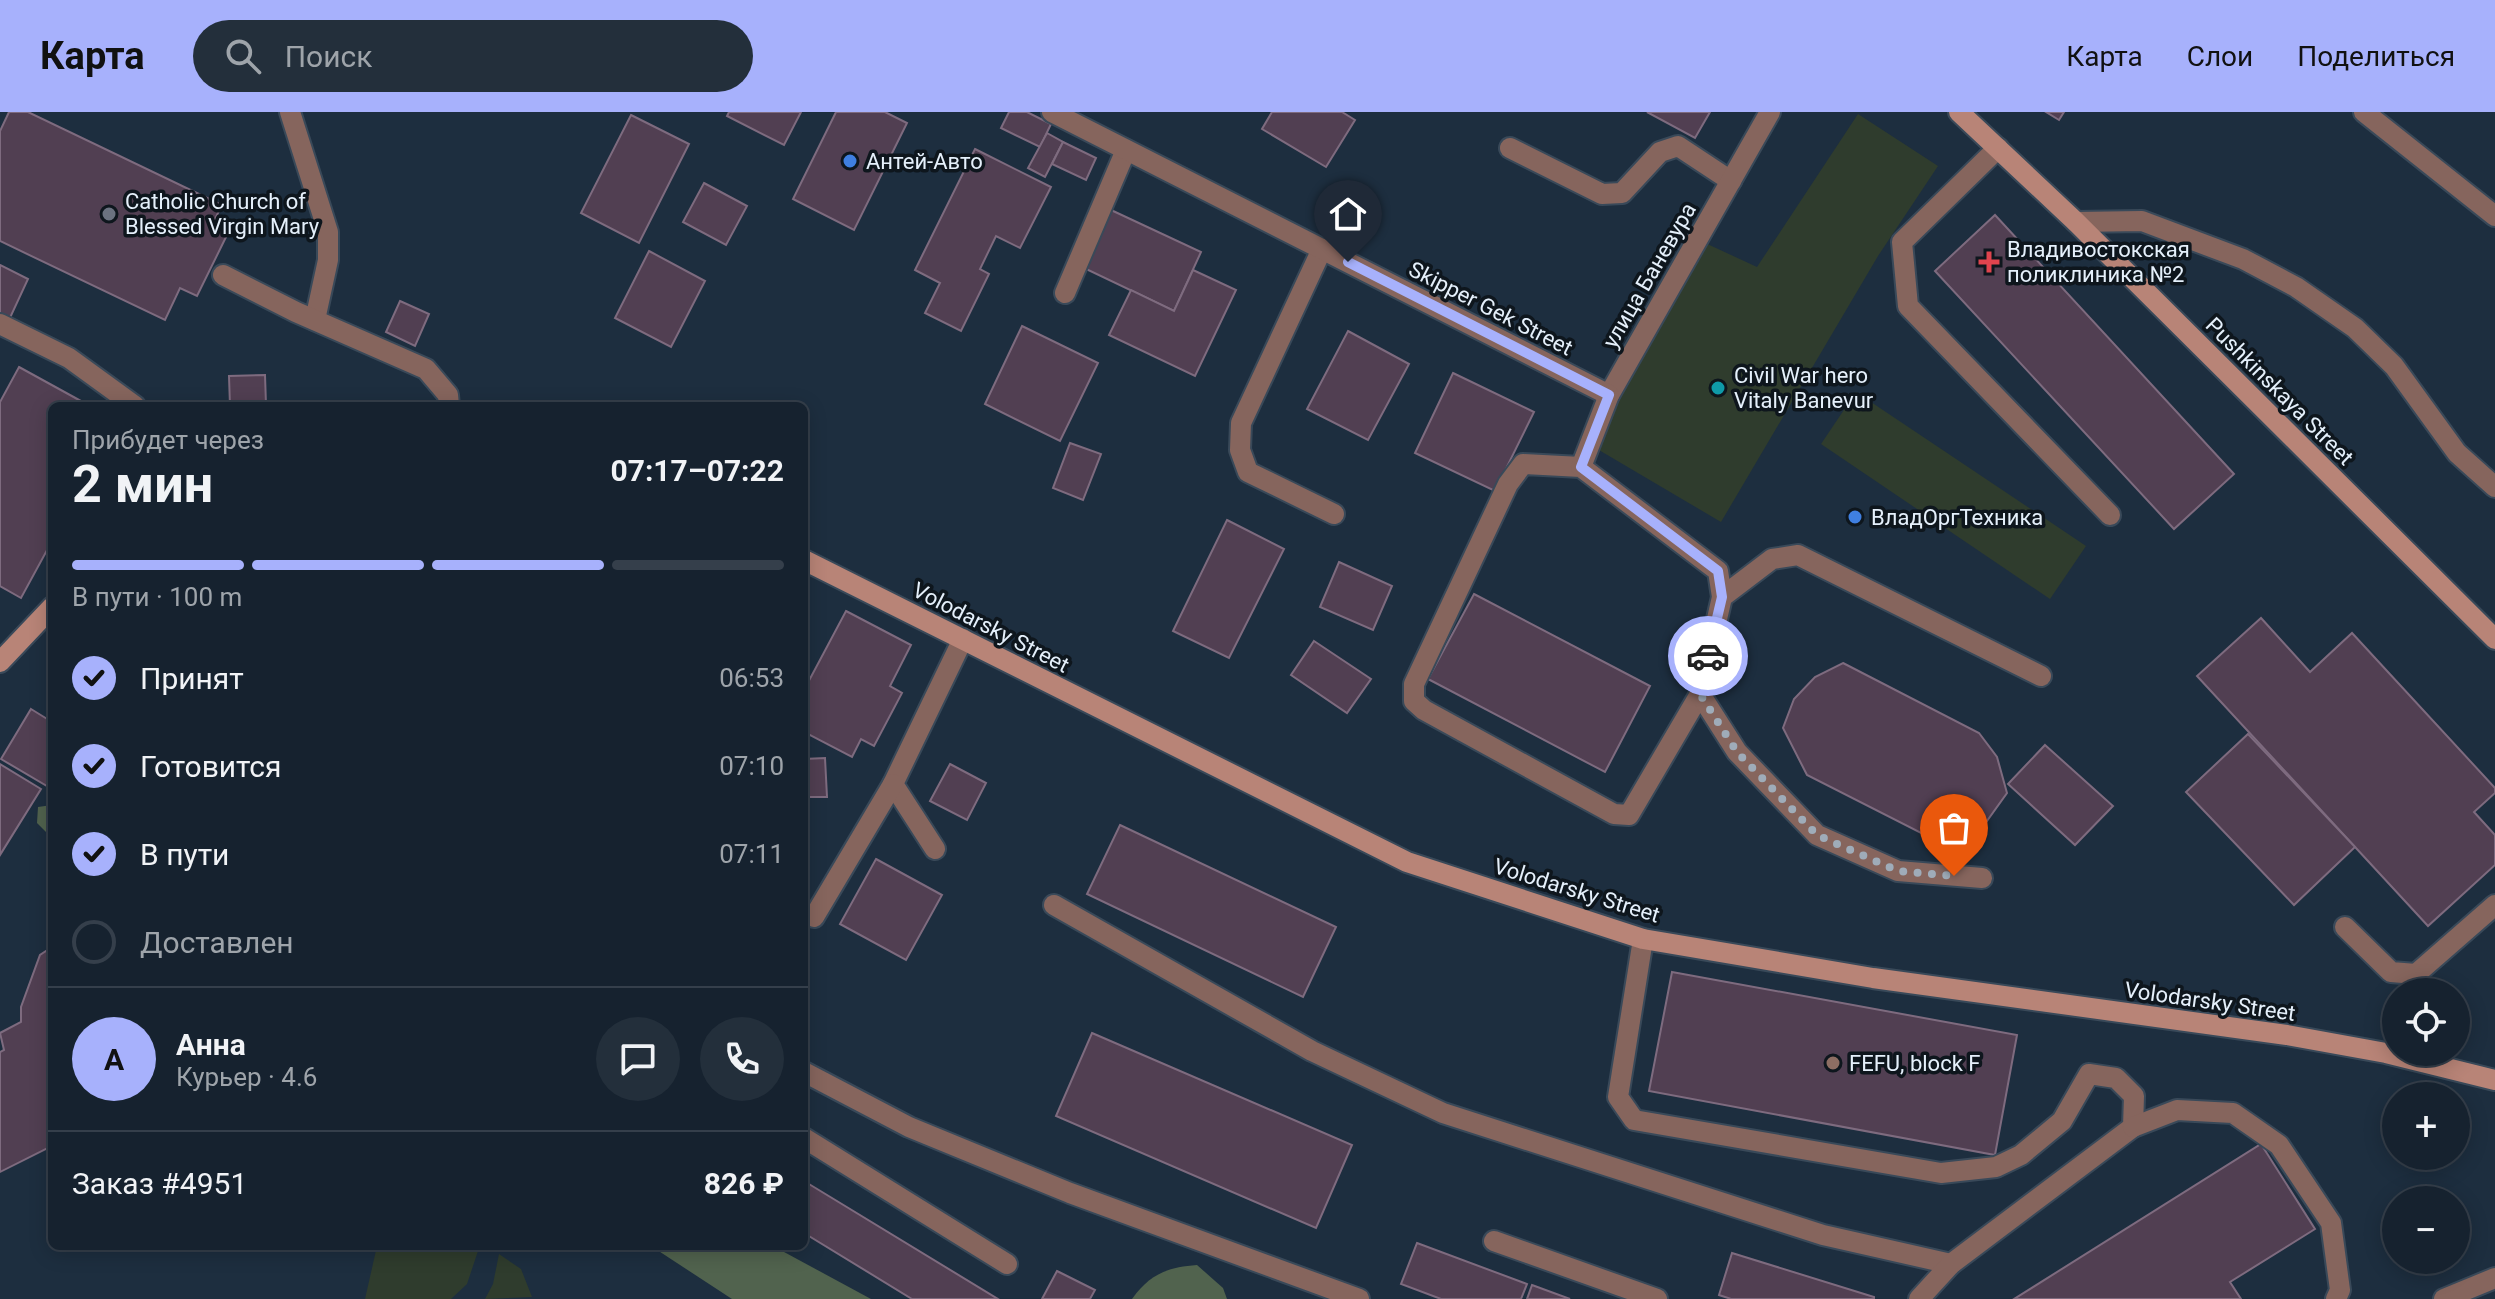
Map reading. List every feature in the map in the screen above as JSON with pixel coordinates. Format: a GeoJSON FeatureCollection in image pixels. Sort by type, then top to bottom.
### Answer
{"type":"FeatureCollection","features":[{"type":"Feature","properties":{"kind":"street"},"geometry":{"type":"LineString","coordinates":[[290,112],[328,232],[328,260],[315,320]]}},
{"type":"Feature","properties":{"kind":"street","name":"Skipper Gek Street"},"geometry":{"type":"LineString","coordinates":[[1052,112],[1609,395]]}},
{"type":"Feature","properties":{"kind":"street","name":"улица Баневура"},"geometry":{"type":"LineString","coordinates":[[1581,467],[1609,395],[1770,112]]}},
{"type":"Feature","properties":{"kind":"street","name":"Pushkinskaya Street"},"geometry":{"type":"LineString","coordinates":[[1959,112],[2076,222],[2495,639]]}},
{"type":"Feature","properties":{"kind":"street"},"geometry":{"type":"LineString","coordinates":[[2364,112],[2495,216]]}},
{"type":"Feature","properties":{"kind":"street"},"geometry":{"type":"LineString","coordinates":[[1510,148],[1602,194],[1622,193],[1660,152],[1678,146],[1731,181]]}},
{"type":"Feature","properties":{"kind":"street"},"geometry":{"type":"LineString","coordinates":[[1998,148],[1902,242],[1908,306],[2110,515]]}},
{"type":"Feature","properties":{"kind":"street"},"geometry":{"type":"LineString","coordinates":[[1065,293],[1126,150]]}},
{"type":"Feature","properties":{"kind":"street"},"geometry":{"type":"LineString","coordinates":[[2076,222],[2142,221],[2243,259],[2296,287],[2355,328],[2394,366],[2457,453],[2495,487]]}},
{"type":"Feature","properties":{"kind":"street"},"geometry":{"type":"LineString","coordinates":[[1322,249],[1241,423],[1240,450],[1248,472],[1334,514]]}},
{"type":"Feature","properties":{"kind":"street"},"geometry":{"type":"LineString","coordinates":[[223,275],[426,369],[448,395],[449,402]]}},
{"type":"Feature","properties":{"kind":"street"},"geometry":{"type":"LineString","coordinates":[[0,324],[69,358],[130,402]]}},
{"type":"Feature","properties":{"kind":"street"},"geometry":{"type":"LineString","coordinates":[[1523,464],[1581,467],[1718,571],[1722,597],[1700,694],[1629,815],[1614,814],[1424,710],[1414,701],[1414,684],[1508,484],[1523,464]]}},
{"type":"Feature","properties":{"kind":"street"},"geometry":{"type":"LineString","coordinates":[[1722,597],[1772,559],[1798,555],[2041,676]]}},
{"type":"Feature","properties":{"kind":"street","name":"Volodarsky Street"},"geometry":{"type":"LineString","coordinates":[[808,562],[1407,862],[1643,939],[1873,978],[2287,1035],[2386,1053],[2495,1080]]}},
{"type":"Feature","properties":{"kind":"street"},"geometry":{"type":"LineString","coordinates":[[0,662],[17,640],[48,611]]}},
{"type":"Feature","properties":{"kind":"street"},"geometry":{"type":"LineString","coordinates":[[814,917],[893,784],[963,639]]}},
{"type":"Feature","properties":{"kind":"street"},"geometry":{"type":"LineString","coordinates":[[1700,694],[1737,752],[1817,835],[1898,871],[1982,878]]}},
{"type":"Feature","properties":{"kind":"street"},"geometry":{"type":"LineString","coordinates":[[893,784],[935,849]]}},
{"type":"Feature","properties":{"kind":"street"},"geometry":{"type":"LineString","coordinates":[[1054,905],[1312,1051],[1443,1113],[1823,1235],[1951,1264]]}},
{"type":"Feature","properties":{"kind":"street"},"geometry":{"type":"LineString","coordinates":[[2345,927],[2391,972],[2416,974],[2495,905]]}},
{"type":"Feature","properties":{"kind":"street"},"geometry":{"type":"LineString","coordinates":[[1643,939],[1618,1097],[1634,1120],[1941,1173],[1996,1167],[2021,1155],[2062,1121],[2089,1074],[2116,1078],[2134,1096],[2133,1127]]}},
{"type":"Feature","properties":{"kind":"street"},"geometry":{"type":"LineString","coordinates":[[808,1074],[909,1127],[1070,1193],[1359,1299]]}},
{"type":"Feature","properties":{"kind":"street"},"geometry":{"type":"LineString","coordinates":[[1919,1299],[1951,1264],[2133,1127],[2177,1110],[2233,1113],[2279,1145],[2331,1223],[2340,1290],[2336,1299]]}},
{"type":"Feature","properties":{"kind":"street"},"geometry":{"type":"LineString","coordinates":[[808,1140],[1007,1264]]}},
{"type":"Feature","properties":{"kind":"street"},"geometry":{"type":"LineString","coordinates":[[1494,1241],[1657,1299]]}},
{"type":"Feature","properties":{"kind":"street"},"geometry":{"type":"LineString","coordinates":[[2444,1299],[2495,1278]]}},
{"type":"Feature","properties":{"kind":"green space"},"geometry":{"type":"Polygon","coordinates":[[[1858,114],[1938,166],[1878,256],[1721,522],[1587,443],[1703,242],[1757,267],[1858,114]]]}},
{"type":"Feature","properties":{"kind":"green space"},"geometry":{"type":"Polygon","coordinates":[[[1856,392],[2086,546],[2050,599],[1821,444],[1856,392]]]}},
{"type":"Feature","properties":{"kind":"green space"},"geometry":{"type":"Polygon","coordinates":[[[48,806],[48,834],[37,823],[38,807],[48,806]]]}},
{"type":"Feature","properties":{"kind":"green space"},"geometry":{"type":"Polygon","coordinates":[[[376,1250],[478,1250],[467,1284],[451,1299],[365,1299],[376,1250]]]}},
{"type":"Feature","properties":{"kind":"green space"},"geometry":{"type":"Polygon","coordinates":[[[657,1250],[780,1250],[871,1299],[732,1299],[657,1250]]]}},
{"type":"Feature","properties":{"kind":"green space"},"geometry":{"type":"Polygon","coordinates":[[[499,1254],[521,1269],[532,1297],[485,1299],[493,1284],[499,1254]]]}},
{"type":"Feature","properties":{"kind":"green space"},"geometry":{"type":"Polygon","coordinates":[[[1197,1265],[1223,1288],[1227,1299],[1132,1299],[1152,1278],[1177,1268],[1197,1265]]]}},
{"type":"Feature","properties":{"kind":"building","name":"Catholic Church of Blessed Virgin Mary"},"geometry":{"type":"Polygon","coordinates":[[[9,112],[28,112],[222,205],[213,223],[229,231],[197,296],[180,288],[165,320],[0,241],[0,131],[9,112]]]}},
{"type":"Feature","properties":{"kind":"building"},"geometry":{"type":"Polygon","coordinates":[[[729,112],[801,112],[784,145],[727,116],[729,112]]]}},
{"type":"Feature","properties":{"kind":"building","name":"Антей-Авто"},"geometry":{"type":"Polygon","coordinates":[[[836,112],[885,112],[907,123],[854,230],[793,199],[836,112]]]}},
{"type":"Feature","properties":{"kind":"building"},"geometry":{"type":"Polygon","coordinates":[[[1009,112],[1027,112],[1051,124],[1040,147],[1001,128],[1009,112]]]}},
{"type":"Feature","properties":{"kind":"building"},"geometry":{"type":"Polygon","coordinates":[[[1272,112],[1342,112],[1355,120],[1326,167],[1262,129],[1272,112]]]}},
{"type":"Feature","properties":{"kind":"building"},"geometry":{"type":"Polygon","coordinates":[[[1647,112],[1710,112],[1695,138],[1647,112]]]}},
{"type":"Feature","properties":{"kind":"building"},"geometry":{"type":"Polygon","coordinates":[[[2046,112],[2064,112],[2059,120],[2046,112]]]}},
{"type":"Feature","properties":{"kind":"building"},"geometry":{"type":"Polygon","coordinates":[[[631,115],[689,144],[639,243],[581,213],[631,115]]]}},
{"type":"Feature","properties":{"kind":"building"},"geometry":{"type":"Polygon","coordinates":[[[1047,133],[1063,142],[1045,177],[1028,168],[1047,133]]]}},
{"type":"Feature","properties":{"kind":"building"},"geometry":{"type":"Polygon","coordinates":[[[1063,142],[1096,158],[1086,180],[1052,164],[1063,142]]]}},
{"type":"Feature","properties":{"kind":"building"},"geometry":{"type":"Polygon","coordinates":[[[975,149],[1051,187],[1020,248],[996,236],[980,269],[989,274],[961,331],[925,313],[940,283],[915,270],[975,149]]]}},
{"type":"Feature","properties":{"kind":"building"},"geometry":{"type":"Polygon","coordinates":[[[704,183],[747,206],[726,245],[683,222],[704,183]]]}},
{"type":"Feature","properties":{"kind":"building"},"geometry":{"type":"Polygon","coordinates":[[[1111,210],[1201,252],[1174,311],[1084,268],[1111,210]]]}},
{"type":"Feature","properties":{"kind":"building"},"geometry":{"type":"Polygon","coordinates":[[[1995,215],[2234,474],[2174,529],[1935,271],[1995,215]]]}},
{"type":"Feature","properties":{"kind":"building"},"geometry":{"type":"Polygon","coordinates":[[[649,251],[705,281],[671,347],[615,318],[649,251]]]}},
{"type":"Feature","properties":{"kind":"building"},"geometry":{"type":"Polygon","coordinates":[[[0,265],[28,279],[9,320],[0,316],[0,265]]]}},
{"type":"Feature","properties":{"kind":"building"},"geometry":{"type":"Polygon","coordinates":[[[1193,270],[1236,290],[1195,376],[1109,335],[1131,290],[1174,311],[1193,270]]]}},
{"type":"Feature","properties":{"kind":"building"},"geometry":{"type":"Polygon","coordinates":[[[400,301],[429,314],[415,346],[386,332],[400,301]]]}},
{"type":"Feature","properties":{"kind":"building"},"geometry":{"type":"Polygon","coordinates":[[[1022,326],[1098,363],[1060,441],[985,404],[1022,326]]]}},
{"type":"Feature","properties":{"kind":"building"},"geometry":{"type":"Polygon","coordinates":[[[1348,331],[1409,364],[1368,440],[1307,409],[1348,331]]]}},
{"type":"Feature","properties":{"kind":"building"},"geometry":{"type":"Polygon","coordinates":[[[19,367],[83,402],[48,402],[48,548],[21,598],[0,586],[0,402],[19,367]]]}},
{"type":"Feature","properties":{"kind":"building"},"geometry":{"type":"Polygon","coordinates":[[[1453,373],[1534,412],[1495,491],[1415,453],[1453,373]]]}},
{"type":"Feature","properties":{"kind":"building"},"geometry":{"type":"Polygon","coordinates":[[[265,375],[266,402],[230,402],[229,376],[265,375]]]}},
{"type":"Feature","properties":{"kind":"building"},"geometry":{"type":"Polygon","coordinates":[[[1070,443],[1101,454],[1083,500],[1053,488],[1070,443]]]}},
{"type":"Feature","properties":{"kind":"building"},"geometry":{"type":"Polygon","coordinates":[[[1227,520],[1284,549],[1229,658],[1173,631],[1227,520]]]}},
{"type":"Feature","properties":{"kind":"building"},"geometry":{"type":"Polygon","coordinates":[[[1339,562],[1392,586],[1373,630],[1320,607],[1339,562]]]}},
{"type":"Feature","properties":{"kind":"building"},"geometry":{"type":"Polygon","coordinates":[[[1474,594],[1650,686],[1605,772],[1428,679],[1474,594]]]}},
{"type":"Feature","properties":{"kind":"building"},"geometry":{"type":"Polygon","coordinates":[[[846,611],[911,645],[890,686],[902,693],[874,746],[861,739],[852,757],[808,734],[808,682],[846,611]]]}},
{"type":"Feature","properties":{"kind":"building"},"geometry":{"type":"Polygon","coordinates":[[[2261,618],[2310,672],[2352,633],[2495,788],[2495,793],[2474,812],[2495,835],[2495,865],[2428,926],[2197,676],[2261,618]]]}},
{"type":"Feature","properties":{"kind":"building"},"geometry":{"type":"Polygon","coordinates":[[[1314,641],[1371,679],[1347,713],[1291,675],[1314,641]]]}},
{"type":"Feature","properties":{"kind":"building"},"geometry":{"type":"Polygon","coordinates":[[[1843,663],[1979,733],[1997,757],[2007,793],[1979,832],[1929,837],[1807,775],[1783,728],[1794,699],[1815,677],[1843,663]]]}},
{"type":"Feature","properties":{"kind":"building"},"geometry":{"type":"Polygon","coordinates":[[[31,709],[48,720],[48,787],[1,759],[31,709]]]}},
{"type":"Feature","properties":{"kind":"building"},"geometry":{"type":"Polygon","coordinates":[[[2248,734],[2355,847],[2294,905],[2186,792],[2248,734]]]}},
{"type":"Feature","properties":{"kind":"building"},"geometry":{"type":"Polygon","coordinates":[[[2045,745],[2113,806],[2075,845],[2008,784],[2045,745]]]}},
{"type":"Feature","properties":{"kind":"building"},"geometry":{"type":"Polygon","coordinates":[[[825,758],[827,797],[808,797],[808,759],[825,758]]]}},
{"type":"Feature","properties":{"kind":"building"},"geometry":{"type":"Polygon","coordinates":[[[0,764],[41,789],[0,855],[0,764]]]}},
{"type":"Feature","properties":{"kind":"building"},"geometry":{"type":"Polygon","coordinates":[[[950,764],[986,783],[967,820],[930,801],[950,764]]]}},
{"type":"Feature","properties":{"kind":"building"},"geometry":{"type":"Polygon","coordinates":[[[1120,825],[1336,927],[1303,997],[1087,894],[1120,825]]]}},
{"type":"Feature","properties":{"kind":"building"},"geometry":{"type":"Polygon","coordinates":[[[876,859],[942,895],[906,960],[840,924],[876,859]]]}},
{"type":"Feature","properties":{"kind":"building"},"geometry":{"type":"Polygon","coordinates":[[[48,950],[48,1148],[0,1172],[0,1052],[4,1050],[0,1033],[21,1022],[21,1007],[40,955],[48,950]]]}},
{"type":"Feature","properties":{"kind":"building","name":"FEFU, block F"},"geometry":{"type":"Polygon","coordinates":[[[1672,972],[2017,1035],[1995,1155],[1649,1091],[1672,972]]]}},
{"type":"Feature","properties":{"kind":"building"},"geometry":{"type":"Polygon","coordinates":[[[1092,1033],[1352,1145],[1316,1228],[1056,1116],[1092,1033]]]}},
{"type":"Feature","properties":{"kind":"building"},"geometry":{"type":"Polygon","coordinates":[[[2261,1144],[2315,1229],[2230,1282],[2241,1299],[2014,1299],[2261,1144]]]}},
{"type":"Feature","properties":{"kind":"building"},"geometry":{"type":"Polygon","coordinates":[[[808,1183],[998,1299],[912,1299],[808,1235],[808,1183]]]}},
{"type":"Feature","properties":{"kind":"building"},"geometry":{"type":"Polygon","coordinates":[[[1417,1243],[1527,1284],[1521,1299],[1441,1299],[1401,1284],[1417,1243]]]}},
{"type":"Feature","properties":{"kind":"building"},"geometry":{"type":"Polygon","coordinates":[[[1732,1253],[1874,1299],[1731,1299],[1719,1295],[1732,1253]]]}},
{"type":"Feature","properties":{"kind":"building"},"geometry":{"type":"Polygon","coordinates":[[[1057,1271],[1095,1290],[1090,1299],[1042,1299],[1057,1271]]]}},
{"type":"Feature","properties":{"kind":"building"},"geometry":{"type":"Polygon","coordinates":[[[1532,1285],[1570,1299],[1527,1299],[1532,1285]]]}},
{"type":"Feature","properties":{"kind":"way so far"},"geometry":{"type":"LineString","coordinates":[[1708,656],[1700,694],[1737,752],[1817,835],[1898,871],[1954,876]]}},
{"type":"Feature","properties":{"kind":"place","name":"Антей-Авто"},"geometry":{"type":"Point","coordinates":[850,161]}},
{"type":"Feature","properties":{"kind":"place","name":"Catholic Church of Blessed Virgin Mary"},"geometry":{"type":"Point","coordinates":[109,214]}},
{"type":"Feature","properties":{"kind":"place","name":"Владивостокская поликлиника №2"},"geometry":{"type":"Point","coordinates":[1989,262]}},
{"type":"Feature","properties":{"kind":"place","name":"Civil War hero Vitaly Banevur"},"geometry":{"type":"Point","coordinates":[1718,388]}},
{"type":"Feature","properties":{"kind":"place","name":"ВладОргТехника"},"geometry":{"type":"Point","coordinates":[1855,517]}},
{"type":"Feature","properties":{"kind":"place","name":"FEFU, block F"},"geometry":{"type":"Point","coordinates":[1833,1063]}},
{"type":"Feature","properties":{"kind":"route"},"geometry":{"type":"LineString","coordinates":[[1348,262],[1609,395],[1581,467],[1718,571],[1722,597],[1708,656]]}}]}
